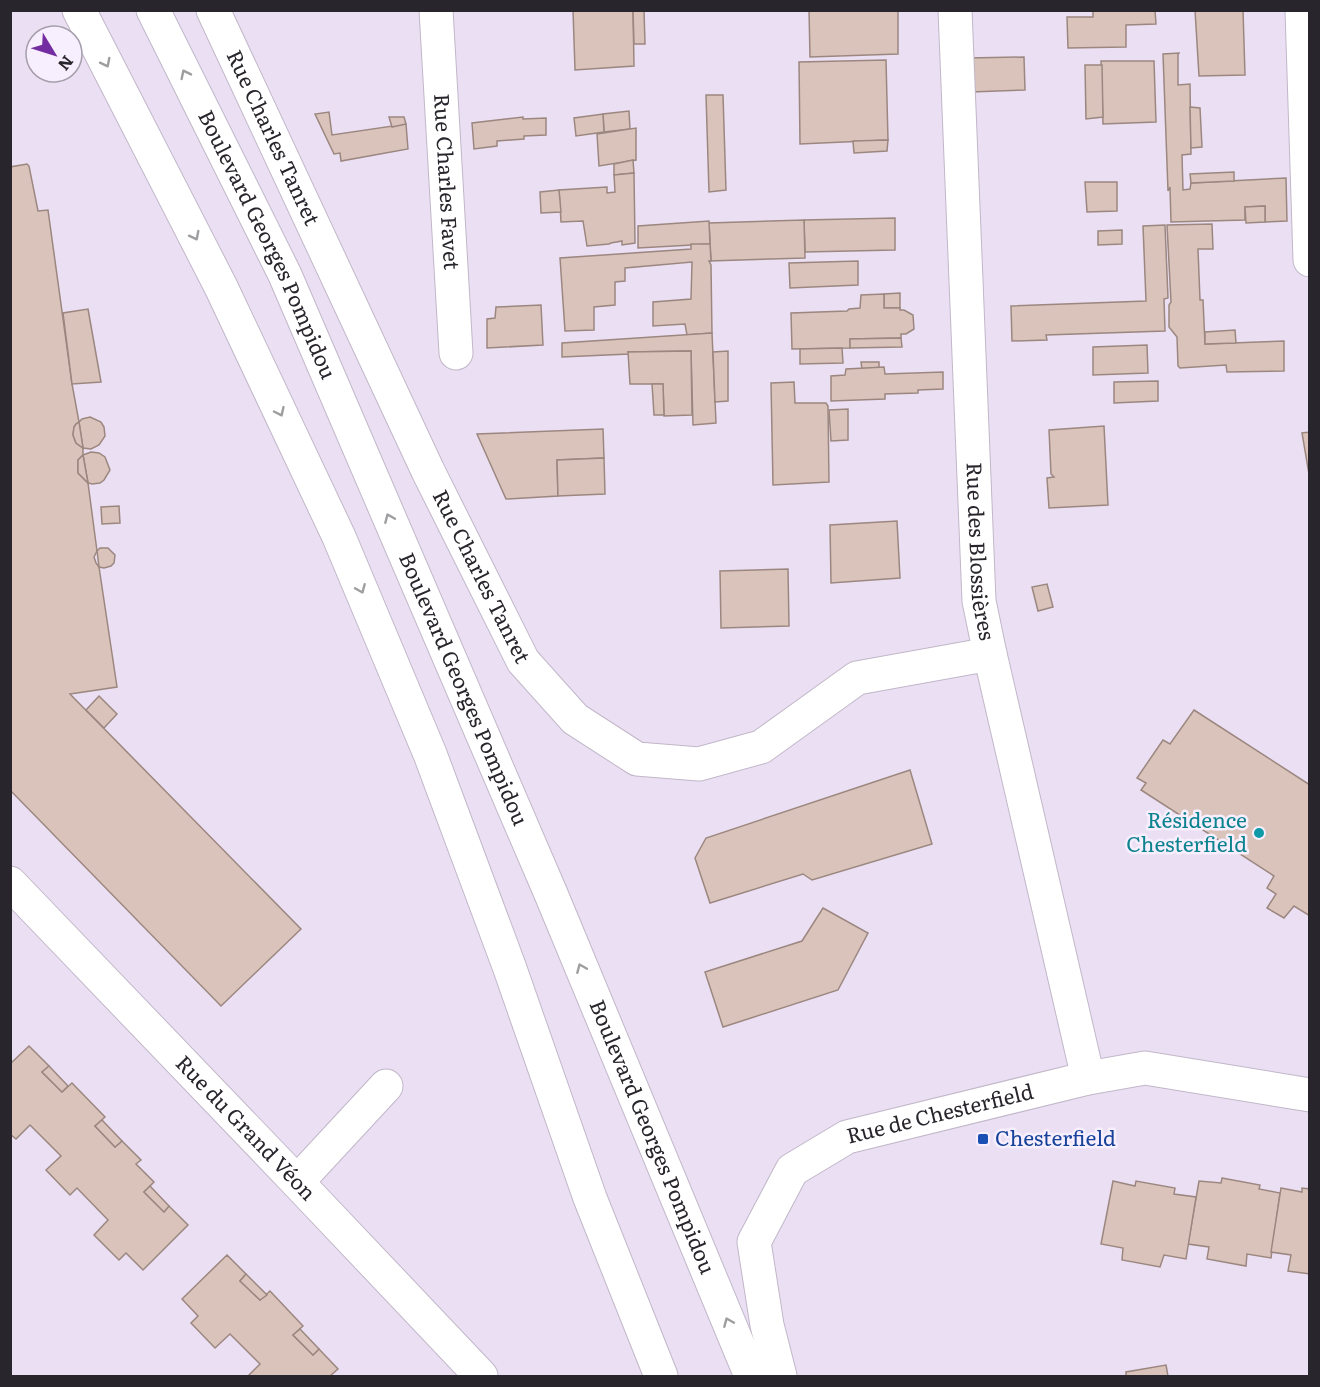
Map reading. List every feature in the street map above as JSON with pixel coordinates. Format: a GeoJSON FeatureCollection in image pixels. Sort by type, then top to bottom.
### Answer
{"type":"FeatureCollection","features":[{"type":"Feature","properties":{"kind":"street"},"geometry":{"type":"LineString","coordinates":[[79,10],[221,287],[339,537],[430,754],[509,966],[590,1198],[662,1377]]}},
{"type":"Feature","properties":{"kind":"street","name":"Boulevard Georges Pompidou"},"geometry":{"type":"LineString","coordinates":[[153,10],[285,275],[550,894],[751,1377]]}},
{"type":"Feature","properties":{"kind":"street","name":"Rue Charles Tanret"},"geometry":{"type":"LineString","coordinates":[[213,10],[428,471],[523,661],[575,719],[637,759],[699,764],[761,747],[857,678],[990,654]]}},
{"type":"Feature","properties":{"kind":"street","name":"Rue Charles Favet"},"geometry":{"type":"LineString","coordinates":[[436,10],[456,353]]}},
{"type":"Feature","properties":{"kind":"street","name":"Rue des Blossières"},"geometry":{"type":"LineString","coordinates":[[955,10],[979,601],[1089,1078]]}},
{"type":"Feature","properties":{"kind":"street"},"geometry":{"type":"LineString","coordinates":[[1302,10],[1310,260]]}},
{"type":"Feature","properties":{"kind":"street","name":"Rue du Grand Véon"},"geometry":{"type":"LineString","coordinates":[[10,883],[481,1377]]}},
{"type":"Feature","properties":{"kind":"street","name":"Rue de Chesterfield"},"geometry":{"type":"LineString","coordinates":[[780,1377],[767,1325],[754,1242],[792,1170],[847,1137],[1089,1078],[1144,1068],[1310,1095]]}},
{"type":"Feature","properties":{"kind":"street"},"geometry":{"type":"LineString","coordinates":[[297,1182],[386,1086]]}},
{"type":"Feature","properties":{"kind":"building"},"geometry":{"type":"Polygon","coordinates":[[[573,10],[633,10],[634,66],[575,70],[573,10]]]}},
{"type":"Feature","properties":{"kind":"building"},"geometry":{"type":"Polygon","coordinates":[[[633,10],[644,10],[645,44],[634,44],[633,10]]]}},
{"type":"Feature","properties":{"kind":"building"},"geometry":{"type":"Polygon","coordinates":[[[809,10],[898,10],[898,54],[810,57],[809,10]]]}},
{"type":"Feature","properties":{"kind":"building"},"geometry":{"type":"Polygon","coordinates":[[[1093,10],[1155,10],[1156,24],[1126,25],[1126,47],[1068,48],[1067,17],[1093,17],[1093,10]]]}},
{"type":"Feature","properties":{"kind":"building"},"geometry":{"type":"Polygon","coordinates":[[[1195,10],[1243,10],[1245,75],[1199,76],[1195,10]]]}},
{"type":"Feature","properties":{"kind":"building"},"geometry":{"type":"Polygon","coordinates":[[[1179,53],[1178,85],[1190,84],[1191,154],[1182,155],[1183,190],[1190,189],[1191,183],[1286,178],[1287,221],[1265,222],[1265,206],[1245,207],[1245,220],[1171,222],[1163,54],[1179,53]]]}},
{"type":"Feature","properties":{"kind":"building"},"geometry":{"type":"Polygon","coordinates":[[[1024,57],[1025,90],[971,92],[968,58],[1024,57]]]}},
{"type":"Feature","properties":{"kind":"building"},"geometry":{"type":"Polygon","coordinates":[[[886,60],[888,140],[800,144],[799,62],[886,60]]]}},
{"type":"Feature","properties":{"kind":"building"},"geometry":{"type":"Polygon","coordinates":[[[1101,61],[1154,61],[1156,122],[1103,124],[1101,61]]]}},
{"type":"Feature","properties":{"kind":"building"},"geometry":{"type":"Polygon","coordinates":[[[1085,65],[1102,65],[1103,117],[1086,119],[1085,65]]]}},
{"type":"Feature","properties":{"kind":"building"},"geometry":{"type":"Polygon","coordinates":[[[706,95],[723,95],[726,190],[709,192],[706,95]]]}},
{"type":"Feature","properties":{"kind":"building"},"geometry":{"type":"Polygon","coordinates":[[[1190,107],[1200,108],[1202,147],[1191,148],[1190,107]]]}},
{"type":"Feature","properties":{"kind":"building"},"geometry":{"type":"Polygon","coordinates":[[[629,111],[630,129],[604,132],[603,114],[629,111]]]}},
{"type":"Feature","properties":{"kind":"building"},"geometry":{"type":"Polygon","coordinates":[[[329,112],[332,135],[406,124],[408,149],[341,161],[340,153],[334,154],[315,114],[329,112]]]}},
{"type":"Feature","properties":{"kind":"building"},"geometry":{"type":"Polygon","coordinates":[[[603,114],[604,132],[576,136],[574,118],[603,114]]]}},
{"type":"Feature","properties":{"kind":"building"},"geometry":{"type":"Polygon","coordinates":[[[389,117],[404,117],[406,124],[392,127],[389,117]]]}},
{"type":"Feature","properties":{"kind":"building"},"geometry":{"type":"Polygon","coordinates":[[[523,117],[523,119],[546,118],[546,135],[497,141],[497,146],[474,149],[472,123],[523,117]]]}},
{"type":"Feature","properties":{"kind":"building"},"geometry":{"type":"Polygon","coordinates":[[[636,128],[636,160],[599,166],[597,134],[636,128]]]}},
{"type":"Feature","properties":{"kind":"building"},"geometry":{"type":"Polygon","coordinates":[[[888,140],[887,151],[854,153],[853,141],[888,140]]]}},
{"type":"Feature","properties":{"kind":"building"},"geometry":{"type":"Polygon","coordinates":[[[633,160],[634,173],[614,175],[614,164],[633,160]]]}},
{"type":"Feature","properties":{"kind":"building"},"geometry":{"type":"Polygon","coordinates":[[[27,164],[38,211],[48,210],[79,422],[74,427],[73,435],[76,443],[83,448],[83,455],[78,460],[78,473],[88,483],[97,551],[94,557],[99,567],[117,687],[70,694],[301,929],[221,1006],[10,790],[10,167],[27,164]]]}},
{"type":"Feature","properties":{"kind":"building"},"geometry":{"type":"Polygon","coordinates":[[[1234,172],[1234,181],[1191,183],[1190,174],[1234,172]]]}},
{"type":"Feature","properties":{"kind":"building"},"geometry":{"type":"Polygon","coordinates":[[[634,173],[635,243],[622,245],[622,241],[587,246],[583,221],[561,222],[559,190],[607,187],[607,193],[615,192],[614,175],[634,173]]]}},
{"type":"Feature","properties":{"kind":"building"},"geometry":{"type":"Polygon","coordinates":[[[1085,182],[1117,182],[1117,211],[1087,212],[1085,182]]]}},
{"type":"Feature","properties":{"kind":"building"},"geometry":{"type":"Polygon","coordinates":[[[559,190],[561,212],[541,213],[540,192],[559,190]]]}},
{"type":"Feature","properties":{"kind":"building"},"geometry":{"type":"Polygon","coordinates":[[[1265,206],[1265,222],[1246,223],[1245,207],[1265,206]]]}},
{"type":"Feature","properties":{"kind":"building"},"geometry":{"type":"Polygon","coordinates":[[[895,218],[895,250],[805,252],[804,220],[895,218]]]}},
{"type":"Feature","properties":{"kind":"building"},"geometry":{"type":"Polygon","coordinates":[[[804,220],[805,258],[711,261],[709,223],[804,220]]]}},
{"type":"Feature","properties":{"kind":"building"},"geometry":{"type":"Polygon","coordinates":[[[709,221],[710,244],[638,248],[638,226],[709,221]]]}},
{"type":"Feature","properties":{"kind":"building"},"geometry":{"type":"Polygon","coordinates":[[[1212,224],[1213,249],[1198,249],[1205,344],[1284,341],[1284,371],[1227,372],[1226,365],[1180,368],[1178,366],[1177,337],[1169,327],[1171,302],[1167,225],[1212,224]]]}},
{"type":"Feature","properties":{"kind":"building"},"geometry":{"type":"Polygon","coordinates":[[[1165,225],[1168,298],[1164,299],[1165,331],[1046,335],[1047,340],[1012,341],[1011,306],[1146,301],[1143,226],[1165,225]]]}},
{"type":"Feature","properties":{"kind":"building"},"geometry":{"type":"Polygon","coordinates":[[[1122,230],[1122,244],[1098,245],[1098,231],[1122,230]]]}},
{"type":"Feature","properties":{"kind":"building"},"geometry":{"type":"Polygon","coordinates":[[[691,244],[710,244],[712,333],[687,335],[685,324],[653,326],[653,302],[691,299],[692,262],[625,268],[625,281],[615,282],[615,305],[594,307],[594,330],[565,331],[560,258],[691,249],[691,244]]]}},
{"type":"Feature","properties":{"kind":"building"},"geometry":{"type":"Polygon","coordinates":[[[858,261],[858,285],[790,288],[789,263],[858,261]]]}},
{"type":"Feature","properties":{"kind":"building"},"geometry":{"type":"Polygon","coordinates":[[[900,293],[900,308],[884,308],[884,294],[900,293]]]}},
{"type":"Feature","properties":{"kind":"building"},"geometry":{"type":"Polygon","coordinates":[[[884,294],[884,308],[900,308],[913,315],[914,329],[901,334],[901,338],[850,339],[850,348],[792,349],[791,313],[847,311],[860,308],[861,295],[884,294]]]}},
{"type":"Feature","properties":{"kind":"building"},"geometry":{"type":"Polygon","coordinates":[[[541,305],[543,345],[487,348],[487,319],[495,318],[496,307],[541,305]]]}},
{"type":"Feature","properties":{"kind":"building"},"geometry":{"type":"Polygon","coordinates":[[[88,309],[101,382],[72,384],[63,313],[88,309]]]}},
{"type":"Feature","properties":{"kind":"building"},"geometry":{"type":"Polygon","coordinates":[[[1235,330],[1236,343],[1205,344],[1205,332],[1235,330]]]}},
{"type":"Feature","properties":{"kind":"building"},"geometry":{"type":"Polygon","coordinates":[[[712,333],[716,423],[693,425],[691,351],[628,352],[629,354],[562,357],[562,343],[712,333]]]}},
{"type":"Feature","properties":{"kind":"building"},"geometry":{"type":"Polygon","coordinates":[[[901,338],[902,347],[850,348],[850,339],[901,338]]]}},
{"type":"Feature","properties":{"kind":"building"},"geometry":{"type":"Polygon","coordinates":[[[1147,345],[1148,373],[1093,375],[1093,347],[1147,345]]]}},
{"type":"Feature","properties":{"kind":"building"},"geometry":{"type":"Polygon","coordinates":[[[842,348],[843,363],[800,364],[800,349],[842,348]]]}},
{"type":"Feature","properties":{"kind":"building"},"geometry":{"type":"Polygon","coordinates":[[[691,351],[692,415],[664,416],[663,384],[630,384],[628,352],[691,351]]]}},
{"type":"Feature","properties":{"kind":"building"},"geometry":{"type":"Polygon","coordinates":[[[728,351],[728,401],[715,402],[713,352],[728,351]]]}},
{"type":"Feature","properties":{"kind":"building"},"geometry":{"type":"Polygon","coordinates":[[[861,362],[879,362],[879,368],[862,369],[861,362]]]}},
{"type":"Feature","properties":{"kind":"building"},"geometry":{"type":"Polygon","coordinates":[[[884,367],[885,374],[943,372],[943,389],[918,390],[918,393],[885,394],[885,399],[831,401],[831,376],[845,375],[846,369],[884,367]]]}},
{"type":"Feature","properties":{"kind":"building"},"geometry":{"type":"Polygon","coordinates":[[[1158,381],[1158,401],[1114,403],[1114,382],[1158,381]]]}},
{"type":"Feature","properties":{"kind":"building"},"geometry":{"type":"Polygon","coordinates":[[[794,382],[795,403],[826,403],[828,406],[829,482],[773,485],[771,383],[794,382]]]}},
{"type":"Feature","properties":{"kind":"building"},"geometry":{"type":"Polygon","coordinates":[[[652,384],[663,384],[664,415],[654,415],[652,384]]]}},
{"type":"Feature","properties":{"kind":"building"},"geometry":{"type":"Polygon","coordinates":[[[848,409],[848,440],[831,441],[829,410],[848,409]]]}},
{"type":"Feature","properties":{"kind":"building"},"geometry":{"type":"Polygon","coordinates":[[[90,417],[101,422],[105,436],[99,445],[91,449],[83,448],[79,422],[90,417]]]}},
{"type":"Feature","properties":{"kind":"building"},"geometry":{"type":"Polygon","coordinates":[[[79,422],[83,448],[76,443],[73,435],[74,427],[79,422]]]}},
{"type":"Feature","properties":{"kind":"building"},"geometry":{"type":"Polygon","coordinates":[[[1104,426],[1108,505],[1049,508],[1047,478],[1054,477],[1051,474],[1049,430],[1104,426]]]}},
{"type":"Feature","properties":{"kind":"building"},"geometry":{"type":"Polygon","coordinates":[[[603,429],[604,458],[557,460],[558,496],[506,499],[477,434],[603,429]]]}},
{"type":"Feature","properties":{"kind":"building"},"geometry":{"type":"Polygon","coordinates":[[[1310,432],[1310,480],[1302,433],[1310,432]]]}},
{"type":"Feature","properties":{"kind":"building"},"geometry":{"type":"Polygon","coordinates":[[[91,452],[105,457],[110,470],[100,483],[88,483],[83,455],[91,452]]]}},
{"type":"Feature","properties":{"kind":"building"},"geometry":{"type":"Polygon","coordinates":[[[83,455],[88,483],[78,473],[78,460],[83,455]]]}},
{"type":"Feature","properties":{"kind":"building"},"geometry":{"type":"Polygon","coordinates":[[[604,458],[605,494],[558,496],[557,460],[604,458]]]}},
{"type":"Feature","properties":{"kind":"building"},"geometry":{"type":"Polygon","coordinates":[[[119,506],[120,523],[102,524],[101,507],[119,506]]]}},
{"type":"Feature","properties":{"kind":"building"},"geometry":{"type":"Polygon","coordinates":[[[897,521],[900,578],[831,583],[830,525],[897,521]]]}},
{"type":"Feature","properties":{"kind":"building"},"geometry":{"type":"Polygon","coordinates":[[[100,548],[108,548],[115,555],[111,566],[99,567],[97,551],[100,548]]]}},
{"type":"Feature","properties":{"kind":"building"},"geometry":{"type":"Polygon","coordinates":[[[788,569],[789,626],[721,628],[720,571],[788,569]]]}},
{"type":"Feature","properties":{"kind":"building"},"geometry":{"type":"Polygon","coordinates":[[[1047,584],[1053,607],[1038,611],[1032,587],[1047,584]]]}},
{"type":"Feature","properties":{"kind":"building"},"geometry":{"type":"Polygon","coordinates":[[[99,696],[117,714],[104,728],[86,710],[99,696]]]}},
{"type":"Feature","properties":{"kind":"building","name":"Résidence Chesterfield"},"geometry":{"type":"Polygon","coordinates":[[[1194,710],[1310,785],[1310,916],[1294,906],[1284,918],[1267,908],[1276,894],[1267,888],[1274,876],[1141,790],[1146,783],[1137,778],[1163,740],[1170,744],[1194,710]]]}},
{"type":"Feature","properties":{"kind":"building"},"geometry":{"type":"Polygon","coordinates":[[[910,770],[932,844],[812,880],[803,874],[710,903],[695,858],[706,838],[910,770]]]}},
{"type":"Feature","properties":{"kind":"building"},"geometry":{"type":"Polygon","coordinates":[[[823,908],[868,933],[838,990],[723,1027],[705,972],[802,941],[823,908]]]}},
{"type":"Feature","properties":{"kind":"building"},"geometry":{"type":"Polygon","coordinates":[[[29,1046],[49,1066],[42,1072],[62,1092],[72,1083],[105,1117],[95,1126],[115,1147],[122,1141],[141,1160],[136,1164],[154,1182],[144,1192],[164,1212],[169,1206],[188,1225],[143,1270],[126,1253],[119,1260],[94,1235],[108,1220],[77,1188],[70,1195],[46,1170],[61,1156],[30,1125],[16,1139],[10,1134],[10,1064],[29,1046]]]}},
{"type":"Feature","properties":{"kind":"building"},"geometry":{"type":"Polygon","coordinates":[[[49,1066],[68,1086],[62,1092],[42,1072],[49,1066]]]}},
{"type":"Feature","properties":{"kind":"building"},"geometry":{"type":"Polygon","coordinates":[[[102,1120],[122,1141],[115,1147],[95,1126],[102,1120]]]}},
{"type":"Feature","properties":{"kind":"building"},"geometry":{"type":"Polygon","coordinates":[[[1222,1178],[1260,1185],[1259,1189],[1280,1193],[1271,1258],[1247,1254],[1246,1266],[1207,1259],[1209,1247],[1188,1244],[1199,1181],[1221,1183],[1222,1178]]]}},
{"type":"Feature","properties":{"kind":"building"},"geometry":{"type":"Polygon","coordinates":[[[1113,1181],[1135,1186],[1136,1181],[1175,1188],[1174,1194],[1196,1197],[1186,1259],[1164,1255],[1160,1267],[1122,1260],[1123,1248],[1101,1244],[1113,1181]]]}},
{"type":"Feature","properties":{"kind":"building"},"geometry":{"type":"Polygon","coordinates":[[[150,1186],[169,1206],[164,1212],[144,1192],[150,1186]]]}},
{"type":"Feature","properties":{"kind":"building"},"geometry":{"type":"Polygon","coordinates":[[[1281,1188],[1302,1192],[1302,1188],[1310,1189],[1310,1274],[1288,1271],[1291,1255],[1271,1252],[1281,1188]]]}},
{"type":"Feature","properties":{"kind":"building"},"geometry":{"type":"Polygon","coordinates":[[[227,1255],[246,1274],[240,1281],[260,1300],[270,1291],[303,1326],[293,1335],[313,1355],[319,1349],[338,1369],[330,1376],[248,1376],[260,1364],[230,1334],[215,1348],[191,1323],[198,1316],[182,1299],[227,1255]]]}},
{"type":"Feature","properties":{"kind":"building"},"geometry":{"type":"Polygon","coordinates":[[[246,1274],[267,1295],[260,1300],[240,1281],[246,1274]]]}},
{"type":"Feature","properties":{"kind":"building"},"geometry":{"type":"Polygon","coordinates":[[[300,1329],[319,1349],[313,1355],[293,1335],[300,1329]]]}},
{"type":"Feature","properties":{"kind":"building"},"geometry":{"type":"Polygon","coordinates":[[[1166,1365],[1168,1376],[1126,1376],[1126,1372],[1166,1365]]]}},
{"type":"Feature","properties":{"kind":"place","name":"Résidence Chesterfield"},"geometry":{"type":"Point","coordinates":[1259,833]}},
{"type":"Feature","properties":{"kind":"place","name":"Chesterfield"},"geometry":{"type":"Point","coordinates":[983,1139]}}]}
